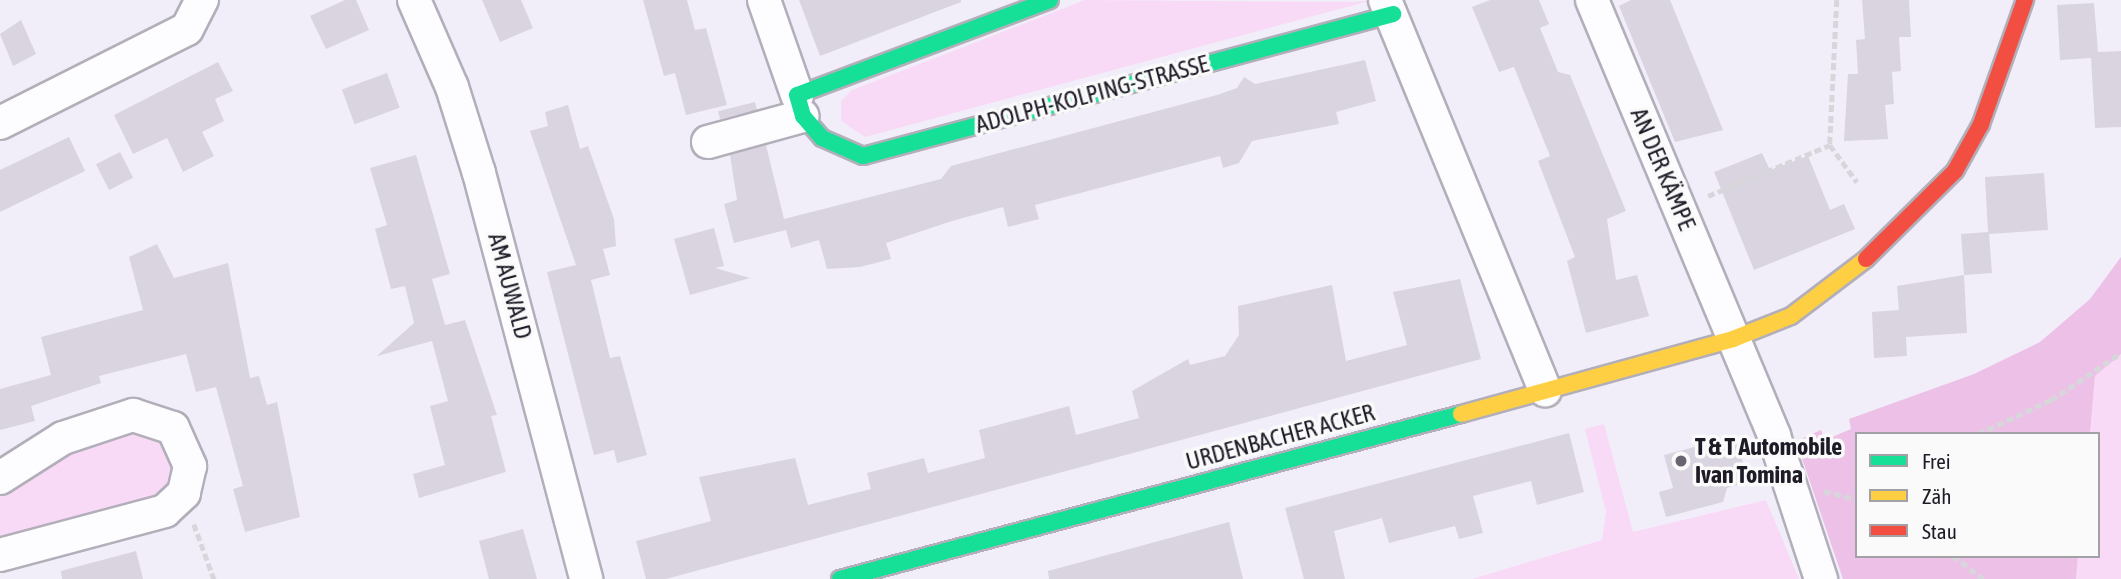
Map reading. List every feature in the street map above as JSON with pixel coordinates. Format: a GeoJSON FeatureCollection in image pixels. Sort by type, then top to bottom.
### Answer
{"type":"FeatureCollection","features":[{"type":"Feature","properties":{"kind":"street","name":"AM AUWALD"},"geometry":{"type":"LineString","coordinates":[[414,0],[452,87],[479,173],[586,579]]}},
{"type":"Feature","properties":{"kind":"street","name":"ADOLPH-KOLPING-STRASSE"},"geometry":{"type":"LineString","coordinates":[[764,0],[800,106],[822,138],[863,156],[1389,7],[1545,391]]}},
{"type":"Feature","properties":{"kind":"street"},"geometry":{"type":"LineString","coordinates":[[708,142],[1050,0]]}},
{"type":"Feature","properties":{"kind":"street","name":"AN DER KÄMPE"},"geometry":{"type":"LineString","coordinates":[[1592,0],[1774,436],[1821,579]]}},
{"type":"Feature","properties":{"kind":"street","name":"URDENBACHER ACKER"},"geometry":{"type":"LineString","coordinates":[[840,579],[1732,339],[1802,308],[1893,239],[1955,171],[1981,124],[2025,0]]}},
{"type":"Feature","properties":{"kind":"street"},"geometry":{"type":"LineString","coordinates":[[0,122],[187,29],[202,4]]}},
{"type":"Feature","properties":{"kind":"street"},"geometry":{"type":"LineString","coordinates":[[0,478],[74,434],[148,416],[173,428],[185,447],[190,466],[184,493],[165,511],[0,555]]}},
{"type":"Feature","properties":{"kind":"path"},"geometry":{"type":"LineString","coordinates":[[1837,0],[1830,145],[1857,182]]}},
{"type":"Feature","properties":{"kind":"path"},"geometry":{"type":"LineString","coordinates":[[1679,208],[1830,145]]}},
{"type":"Feature","properties":{"kind":"path"},"geometry":{"type":"LineString","coordinates":[[1982,432],[2051,400],[2121,352]]}},
{"type":"Feature","properties":{"kind":"path"},"geometry":{"type":"LineString","coordinates":[[184,493],[214,579]]}},
{"type":"Feature","properties":{"kind":"path"},"geometry":{"type":"LineString","coordinates":[[1956,558],[1984,579]]}},
{"type":"Feature","properties":{"kind":"shaded area"},"geometry":{"type":"Polygon","coordinates":[[[1085,0],[1373,0],[865,137],[841,121],[841,101],[852,90],[1085,0]]]}},
{"type":"Feature","properties":{"kind":"shaded area"},"geometry":{"type":"Polygon","coordinates":[[[2121,257],[2121,354],[2095,376],[2090,432],[1855,432],[1855,558],[2078,558],[2076,579],[1843,579],[1796,441],[1821,430],[1825,440],[1851,429],[1849,419],[1974,374],[2040,342],[2090,299],[2121,257]]]}},
{"type":"Feature","properties":{"kind":"shaded area"},"geometry":{"type":"Polygon","coordinates":[[[2121,354],[2121,579],[2076,579],[2078,558],[2100,558],[2100,432],[2090,432],[2095,376],[2121,354]]]}},
{"type":"Feature","properties":{"kind":"shaded area"},"geometry":{"type":"Polygon","coordinates":[[[1604,424],[1633,532],[1766,500],[1799,579],[1472,579],[1602,540],[1606,512],[1585,429],[1604,424]]]}},
{"type":"Feature","properties":{"kind":"shaded area"},"geometry":{"type":"Polygon","coordinates":[[[134,430],[160,436],[175,463],[171,489],[160,499],[0,545],[0,493],[67,452],[134,430]]]}},
{"type":"Feature","properties":{"kind":"building"},"geometry":{"type":"Polygon","coordinates":[[[345,0],[356,0],[369,30],[326,49],[310,16],[345,0]]]}},
{"type":"Feature","properties":{"kind":"building"},"geometry":{"type":"Polygon","coordinates":[[[482,0],[521,0],[533,28],[500,42],[482,0]]]}},
{"type":"Feature","properties":{"kind":"building"},"geometry":{"type":"Polygon","coordinates":[[[643,0],[687,0],[695,30],[706,28],[727,105],[686,115],[675,73],[664,76],[643,0]]]}},
{"type":"Feature","properties":{"kind":"building"},"geometry":{"type":"Polygon","coordinates":[[[799,0],[961,0],[961,2],[820,56],[799,0]]]}},
{"type":"Feature","properties":{"kind":"building"},"geometry":{"type":"Polygon","coordinates":[[[1490,0],[1539,0],[1549,24],[1540,28],[1558,72],[1570,75],[1626,211],[1607,219],[1616,280],[1637,275],[1649,316],[1586,333],[1567,261],[1575,257],[1538,161],[1550,156],[1514,67],[1499,72],[1472,7],[1490,0]]]}},
{"type":"Feature","properties":{"kind":"building"},"geometry":{"type":"Polygon","coordinates":[[[1631,0],[1670,0],[1723,130],[1675,142],[1619,6],[1631,0]]]}},
{"type":"Feature","properties":{"kind":"building"},"geometry":{"type":"Polygon","coordinates":[[[1862,0],[1909,0],[1911,37],[1899,37],[1901,71],[1892,72],[1894,104],[1885,105],[1888,139],[1844,141],[1848,74],[1858,74],[1856,40],[1865,39],[1862,0]]]}},
{"type":"Feature","properties":{"kind":"building"},"geometry":{"type":"Polygon","coordinates":[[[2094,3],[2098,52],[2121,51],[2121,127],[2095,128],[2091,58],[2060,60],[2057,5],[2094,3]]]}},
{"type":"Feature","properties":{"kind":"building"},"geometry":{"type":"Polygon","coordinates":[[[21,20],[36,54],[13,66],[0,34],[21,20]]]}},
{"type":"Feature","properties":{"kind":"building"},"geometry":{"type":"Polygon","coordinates":[[[1365,60],[1376,101],[1336,112],[1339,124],[1252,141],[1239,163],[1223,168],[1220,156],[1035,205],[1039,219],[1008,227],[1003,207],[886,243],[891,259],[860,267],[827,269],[819,240],[791,248],[786,230],[734,243],[724,204],[737,200],[730,155],[766,145],[784,219],[941,179],[951,166],[1217,95],[1237,88],[1244,77],[1255,84],[1365,60]]]}},
{"type":"Feature","properties":{"kind":"building"},"geometry":{"type":"Polygon","coordinates":[[[218,62],[233,91],[215,99],[224,121],[202,132],[214,156],[183,172],[167,138],[133,154],[114,115],[218,62]]]}},
{"type":"Feature","properties":{"kind":"building"},"geometry":{"type":"Polygon","coordinates":[[[387,73],[400,108],[355,124],[342,89],[387,73]]]}},
{"type":"Feature","properties":{"kind":"building"},"geometry":{"type":"Polygon","coordinates":[[[755,102],[757,110],[720,119],[718,111],[755,102]]]}},
{"type":"Feature","properties":{"kind":"building"},"geometry":{"type":"Polygon","coordinates":[[[568,105],[580,149],[588,146],[614,219],[616,246],[603,249],[610,275],[591,280],[610,358],[620,356],[647,455],[617,463],[614,450],[594,455],[547,272],[576,265],[530,131],[548,126],[545,112],[568,105]]]}},
{"type":"Feature","properties":{"kind":"building"},"geometry":{"type":"Polygon","coordinates":[[[69,137],[85,171],[0,212],[0,170],[69,137]]]}},
{"type":"Feature","properties":{"kind":"building"},"geometry":{"type":"Polygon","coordinates":[[[120,152],[133,178],[109,190],[96,164],[120,152]]]}},
{"type":"Feature","properties":{"kind":"building"},"geometry":{"type":"Polygon","coordinates":[[[1762,153],[1770,170],[1808,156],[1830,210],[1844,204],[1855,229],[1754,270],[1714,172],[1762,153]]]}},
{"type":"Feature","properties":{"kind":"building"},"geometry":{"type":"Polygon","coordinates":[[[416,155],[450,274],[432,279],[445,325],[465,320],[497,415],[491,416],[506,472],[419,498],[413,474],[445,465],[430,406],[448,401],[432,341],[377,356],[414,323],[405,286],[391,289],[375,229],[387,225],[370,168],[416,155]]]}},
{"type":"Feature","properties":{"kind":"building"},"geometry":{"type":"Polygon","coordinates":[[[2044,173],[2048,230],[1989,234],[1992,273],[1964,275],[1961,234],[1988,232],[1985,177],[2044,173]]]}},
{"type":"Feature","properties":{"kind":"building"},"geometry":{"type":"Polygon","coordinates":[[[714,228],[724,266],[715,268],[750,278],[690,295],[674,239],[714,228]]]}},
{"type":"Feature","properties":{"kind":"building"},"geometry":{"type":"Polygon","coordinates":[[[157,244],[174,278],[228,263],[250,378],[259,376],[267,405],[277,402],[300,517],[245,532],[233,489],[243,486],[216,387],[196,392],[186,354],[99,376],[101,383],[31,406],[35,421],[0,430],[0,389],[51,375],[41,337],[143,310],[129,257],[157,244]]]}},
{"type":"Feature","properties":{"kind":"building"},"geometry":{"type":"Polygon","coordinates":[[[1964,275],[1967,333],[1906,337],[1907,356],[1874,358],[1872,312],[1899,310],[1897,286],[1964,275]]]}},
{"type":"Feature","properties":{"kind":"building"},"geometry":{"type":"Polygon","coordinates":[[[1460,279],[1481,359],[666,579],[646,579],[636,541],[711,521],[699,477],[795,458],[808,505],[871,489],[867,473],[924,458],[928,473],[985,458],[979,430],[1069,406],[1076,435],[1139,418],[1132,391],[1188,359],[1190,365],[1225,356],[1239,335],[1238,306],[1332,285],[1346,361],[1407,345],[1393,292],[1460,279]]]}},
{"type":"Feature","properties":{"kind":"building"},"geometry":{"type":"Polygon","coordinates":[[[1569,433],[1584,492],[1537,505],[1531,481],[1473,496],[1483,533],[1459,539],[1455,526],[1389,543],[1382,518],[1334,531],[1345,579],[1304,579],[1285,508],[1569,433]]]}},
{"type":"Feature","properties":{"kind":"building"},"geometry":{"type":"Polygon","coordinates":[[[1736,436],[1748,482],[1727,488],[1723,502],[1666,517],[1659,492],[1673,488],[1664,455],[1736,436]]]}},
{"type":"Feature","properties":{"kind":"building"},"geometry":{"type":"Polygon","coordinates":[[[1229,522],[1243,579],[1049,579],[1048,571],[1229,522]]]}},
{"type":"Feature","properties":{"kind":"building"},"geometry":{"type":"Polygon","coordinates":[[[523,529],[537,579],[489,579],[479,541],[523,529]]]}},
{"type":"Feature","properties":{"kind":"building"},"geometry":{"type":"Polygon","coordinates":[[[136,551],[143,579],[62,579],[61,571],[136,551]]]}},
{"type":"Feature","properties":{"kind":"traffic: fast"},"geometry":{"type":"LineString","coordinates":[[1050,0],[797,95],[803,116],[822,138],[863,156],[1393,14]]}},
{"type":"Feature","properties":{"kind":"traffic: fast"},"geometry":{"type":"LineString","coordinates":[[840,579],[1461,414]]}},
{"type":"Feature","properties":{"kind":"traffic: slow"},"geometry":{"type":"LineString","coordinates":[[1461,414],[1733,339],[1791,316],[1866,259]]}},
{"type":"Feature","properties":{"kind":"traffic: jam"},"geometry":{"type":"LineString","coordinates":[[1866,259],[1955,171],[1981,124],[2025,0]]}},
{"type":"Feature","properties":{"kind":"place","name":"T & T Automobile Ivan Tomina"},"geometry":{"type":"Point","coordinates":[1681,461]}}]}
